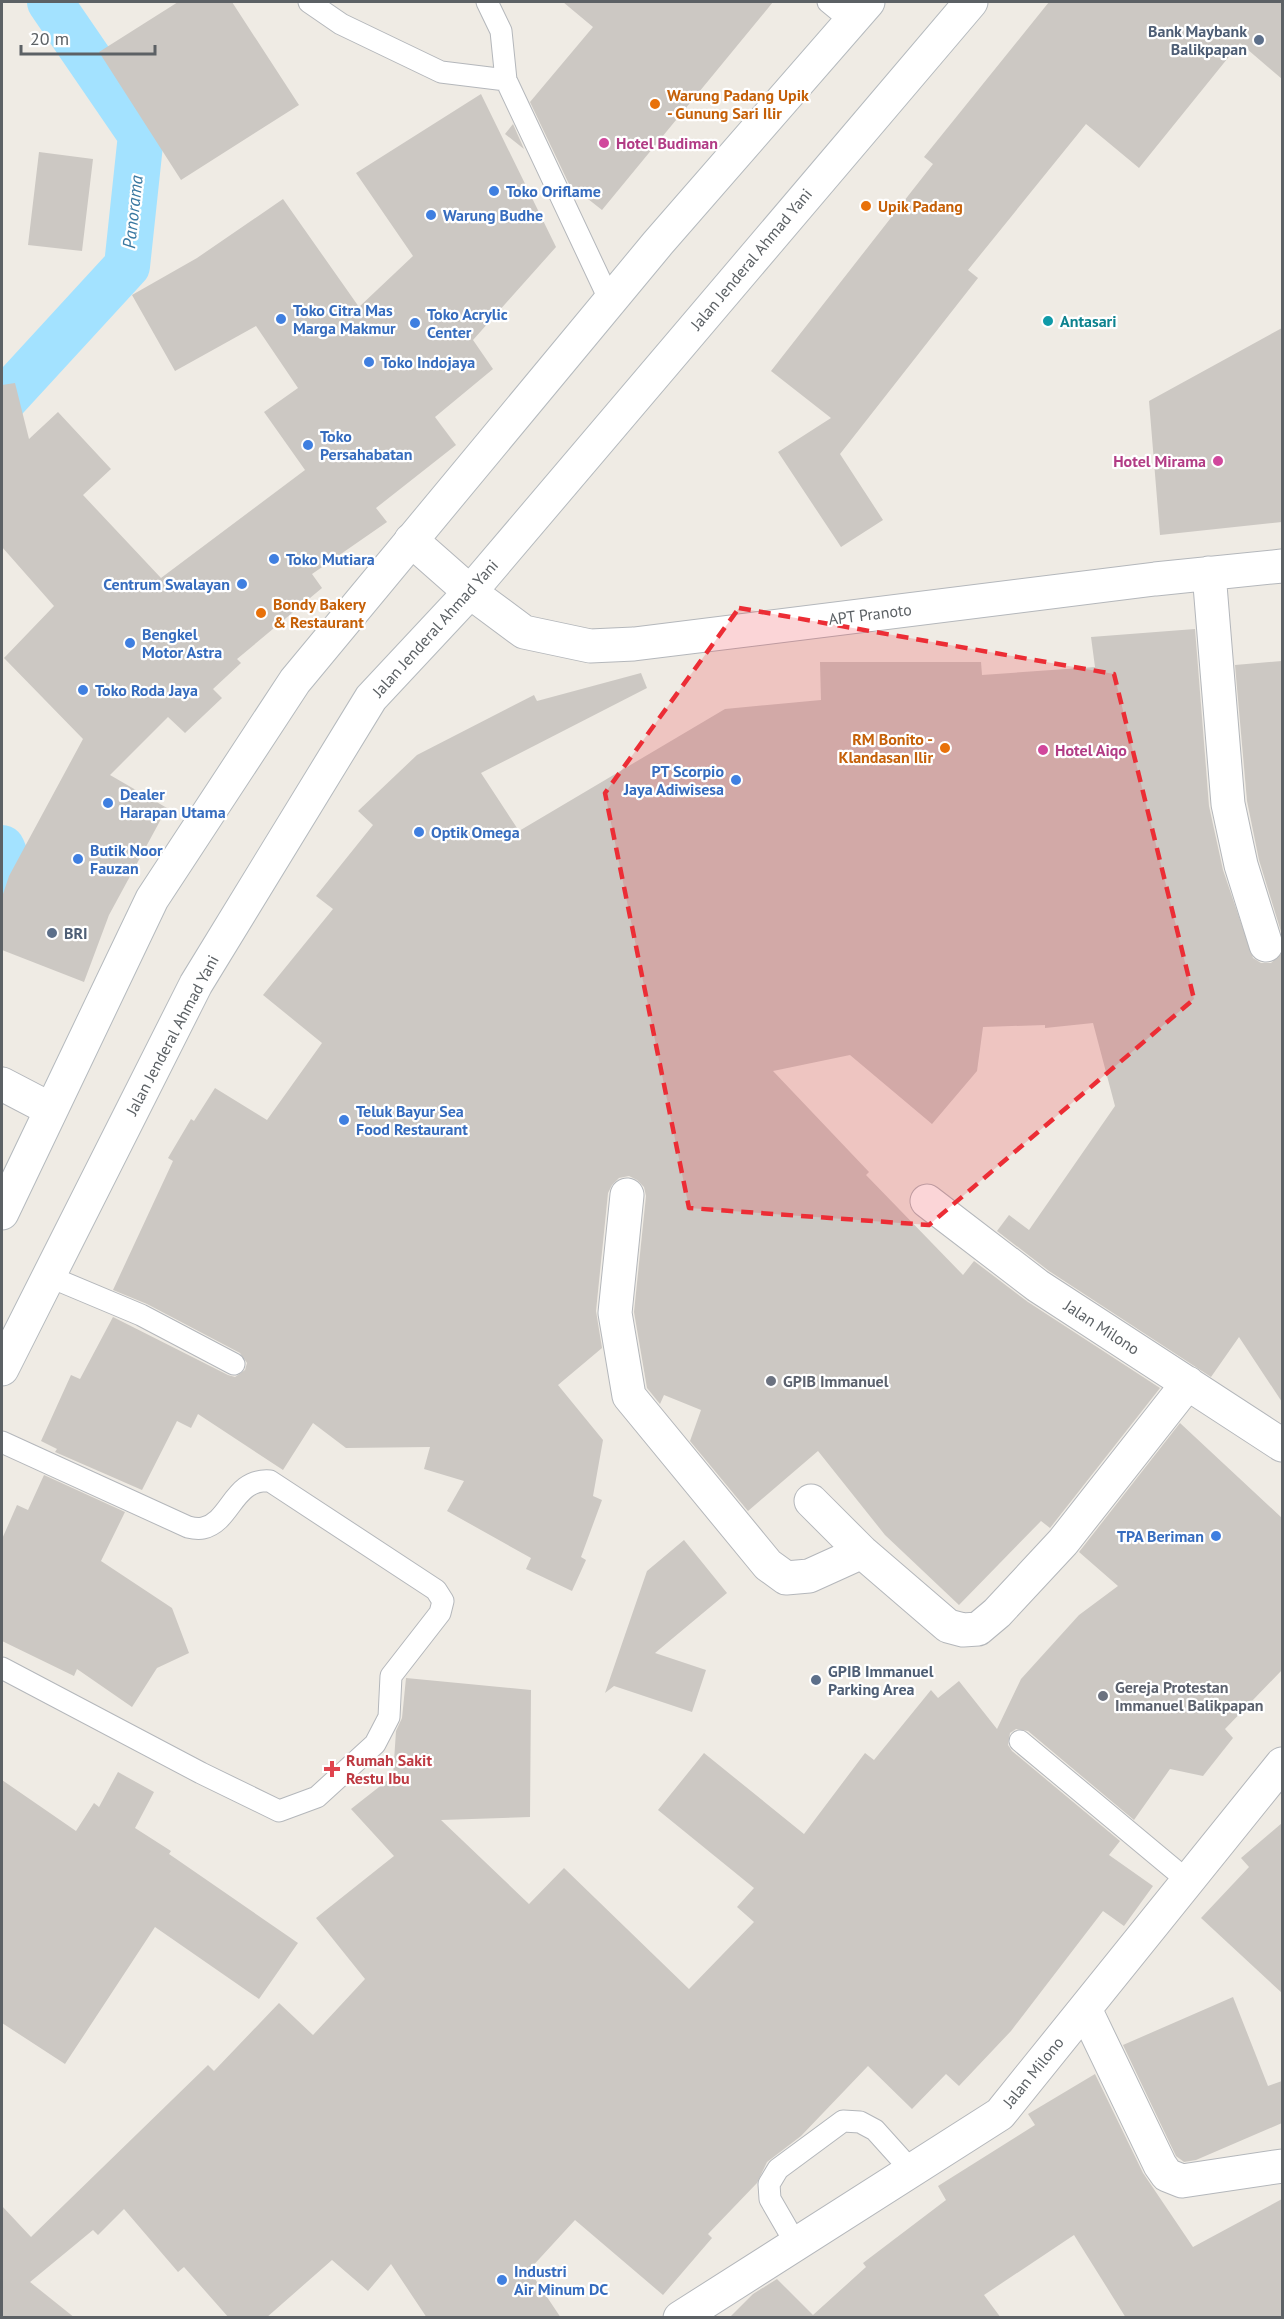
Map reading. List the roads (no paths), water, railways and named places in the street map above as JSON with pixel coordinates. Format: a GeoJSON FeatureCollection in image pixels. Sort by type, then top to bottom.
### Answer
{"type":"FeatureCollection","features":[{"type":"Feature","properties":{"kind":"street","name":"Jalan Jenderal Ahmad Yani"},"geometry":{"type":"LineString","coordinates":[[2,1369],[196,984],[370,698],[471,592],[971,2]]}},
{"type":"Feature","properties":{"kind":"street"},"geometry":{"type":"LineString","coordinates":[[2,1213],[152,899],[295,681],[849,8]]}},
{"type":"Feature","properties":{"kind":"street","name":"APT Pranoto"},"geometry":{"type":"LineString","coordinates":[[411,540],[471,592],[524,632],[590,646],[634,644],[1282,566]]}},
{"type":"Feature","properties":{"kind":"street"},"geometry":{"type":"LineString","coordinates":[[1209,573],[1228,804],[1240,865],[1266,945]]}},
{"type":"Feature","properties":{"kind":"street"},"geometry":{"type":"LineString","coordinates":[[2,1084],[50,1109]]}},
{"type":"Feature","properties":{"kind":"street"},"geometry":{"type":"LineString","coordinates":[[627,1195],[615,1312],[629,1396],[768,1565],[786,1578],[809,1576],[862,1552]]}},
{"type":"Feature","properties":{"kind":"street","name":"Jalan Milono"},"geometry":{"type":"LineString","coordinates":[[927,1201],[1038,1286],[1282,1445]]}},
{"type":"Feature","properties":{"kind":"street"},"geometry":{"type":"LineString","coordinates":[[811,1501],[862,1552],[948,1626],[963,1630],[978,1629],[997,1613],[1063,1542],[1188,1383]]}},
{"type":"Feature","properties":{"kind":"street","name":"Jalan Milono"},"geometry":{"type":"LineString","coordinates":[[688,2316],[1000,2114],[1282,1764]]}},
{"type":"Feature","properties":{"kind":"street"},"geometry":{"type":"LineString","coordinates":[[1085,2009],[1160,2165],[1167,2175],[1182,2181],[1282,2166]]}},
{"type":"Feature","properties":{"kind":"lane"},"geometry":{"type":"LineString","coordinates":[[309,2],[341,24],[441,72],[506,80]]}},
{"type":"Feature","properties":{"kind":"lane"},"geometry":{"type":"LineString","coordinates":[[487,2],[501,31],[506,80],[610,301]]}},
{"type":"Feature","properties":{"kind":"lane"},"geometry":{"type":"LineString","coordinates":[[48,1276],[141,1315],[234,1364]]}},
{"type":"Feature","properties":{"kind":"lane"},"geometry":{"type":"LineString","coordinates":[[2,1442],[188,1527],[202,1528],[213,1523],[247,1485],[258,1480],[270,1480],[436,1590],[443,1600],[440,1613],[391,1676],[389,1717],[375,1744],[317,1797],[279,1811],[201,1773],[2,1668]]}},
{"type":"Feature","properties":{"kind":"lane"},"geometry":{"type":"LineString","coordinates":[[1020,1741],[1188,1881]]}},
{"type":"Feature","properties":{"kind":"lane"},"geometry":{"type":"LineString","coordinates":[[796,2244],[770,2199],[769,2184],[778,2169],[843,2121],[860,2122],[875,2130],[911,2170]]}},
{"type":"Feature","properties":{"kind":"waterway","name":"Panorama"},"geometry":{"type":"LineString","coordinates":[[2,402],[127,266],[141,135],[50,2]]}},
{"type":"Feature","properties":{"kind":"waterway","name":"Panorama"},"geometry":{"type":"LineString","coordinates":[[2,848],[7,860],[2,873]]}},
{"type":"Feature","properties":{"kind":"place","name":"Bank Maybank Balikpapan"},"geometry":{"type":"Point","coordinates":[1259,40]}},
{"type":"Feature","properties":{"kind":"place","name":"Warung Padang Upik - Gunung Sari Ilir"},"geometry":{"type":"Point","coordinates":[655,104]}},
{"type":"Feature","properties":{"kind":"place","name":"Hotel Budiman"},"geometry":{"type":"Point","coordinates":[604,143]}},
{"type":"Feature","properties":{"kind":"place","name":"Toko Oriflame"},"geometry":{"type":"Point","coordinates":[494,191]}},
{"type":"Feature","properties":{"kind":"place","name":"Upik Padang"},"geometry":{"type":"Point","coordinates":[866,206]}},
{"type":"Feature","properties":{"kind":"place","name":"Warung Budhe"},"geometry":{"type":"Point","coordinates":[431,215]}},
{"type":"Feature","properties":{"kind":"place","name":"Toko Citra Mas Marga Makmur"},"geometry":{"type":"Point","coordinates":[281,319]}},
{"type":"Feature","properties":{"kind":"place","name":"Antasari"},"geometry":{"type":"Point","coordinates":[1048,321]}},
{"type":"Feature","properties":{"kind":"place","name":"Toko Acrylic Center"},"geometry":{"type":"Point","coordinates":[415,323]}},
{"type":"Feature","properties":{"kind":"place","name":"Toko Indojaya"},"geometry":{"type":"Point","coordinates":[369,362]}},
{"type":"Feature","properties":{"kind":"place","name":"Toko Persahabatan"},"geometry":{"type":"Point","coordinates":[308,445]}},
{"type":"Feature","properties":{"kind":"place","name":"Hotel Mirama"},"geometry":{"type":"Point","coordinates":[1218,461]}},
{"type":"Feature","properties":{"kind":"place","name":"Toko Mutiara"},"geometry":{"type":"Point","coordinates":[274,559]}},
{"type":"Feature","properties":{"kind":"place","name":"Centrum Swalayan"},"geometry":{"type":"Point","coordinates":[242,584]}},
{"type":"Feature","properties":{"kind":"place","name":"Bondy Bakery & Restaurant"},"geometry":{"type":"Point","coordinates":[261,613]}},
{"type":"Feature","properties":{"kind":"place","name":"Bengkel Motor Astra"},"geometry":{"type":"Point","coordinates":[130,643]}},
{"type":"Feature","properties":{"kind":"place","name":"Toko Roda Jaya"},"geometry":{"type":"Point","coordinates":[83,690]}},
{"type":"Feature","properties":{"kind":"place","name":"RM Bonito - Klandasan Ilir"},"geometry":{"type":"Point","coordinates":[945,748]}},
{"type":"Feature","properties":{"kind":"place","name":"Hotel Aiqo"},"geometry":{"type":"Point","coordinates":[1043,750]}},
{"type":"Feature","properties":{"kind":"place","name":"PT Scorpio Jaya Adiwisesa"},"geometry":{"type":"Point","coordinates":[736,780]}},
{"type":"Feature","properties":{"kind":"place","name":"Dealer Harapan Utama"},"geometry":{"type":"Point","coordinates":[108,803]}},
{"type":"Feature","properties":{"kind":"place","name":"Optik Omega"},"geometry":{"type":"Point","coordinates":[419,832]}},
{"type":"Feature","properties":{"kind":"place","name":"Butik Noor Fauzan"},"geometry":{"type":"Point","coordinates":[78,859]}},
{"type":"Feature","properties":{"kind":"place","name":"BRI"},"geometry":{"type":"Point","coordinates":[52,933]}},
{"type":"Feature","properties":{"kind":"place","name":"Teluk Bayur Sea Food Restaurant"},"geometry":{"type":"Point","coordinates":[344,1120]}},
{"type":"Feature","properties":{"kind":"place","name":"GPIB Immanuel"},"geometry":{"type":"Point","coordinates":[771,1381]}},
{"type":"Feature","properties":{"kind":"place","name":"TPA Beriman"},"geometry":{"type":"Point","coordinates":[1216,1536]}},
{"type":"Feature","properties":{"kind":"place","name":"GPIB Immanuel Parking Area"},"geometry":{"type":"Point","coordinates":[816,1680]}},
{"type":"Feature","properties":{"kind":"place","name":"Gereja Protestan Immanuel Balikpapan"},"geometry":{"type":"Point","coordinates":[1103,1696]}},
{"type":"Feature","properties":{"kind":"place","name":"Rumah Sakit Restu Ibu"},"geometry":{"type":"Point","coordinates":[332,1769]}},
{"type":"Feature","properties":{"kind":"place","name":"Industri Air Minum DC"},"geometry":{"type":"Point","coordinates":[502,2280]}}]}
